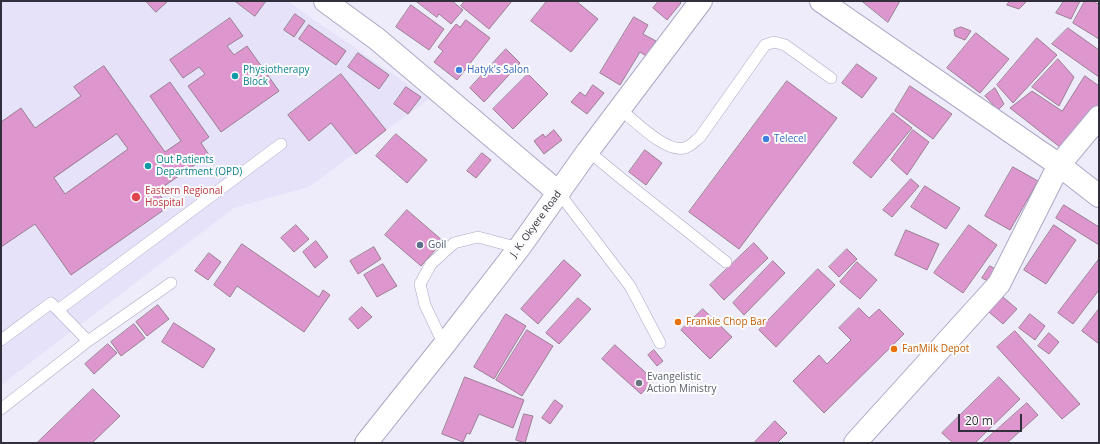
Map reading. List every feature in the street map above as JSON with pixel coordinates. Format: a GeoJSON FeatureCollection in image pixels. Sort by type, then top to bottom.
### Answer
{"type":"FeatureCollection","features":[{"type":"Feature","properties":{"kind":"street"},"geometry":{"type":"LineString","coordinates":[[325,1],[376,39],[559,192]]}},
{"type":"Feature","properties":{"kind":"street","name":"J. K. Okyere Road"},"geometry":{"type":"LineString","coordinates":[[366,443],[444,346],[519,248],[588,151],[701,1]]}},
{"type":"Feature","properties":{"kind":"street"},"geometry":{"type":"LineString","coordinates":[[821,1],[1059,165],[1099,196]]}},
{"type":"Feature","properties":{"kind":"street"},"geometry":{"type":"LineString","coordinates":[[855,443],[999,284],[1059,165],[1099,117]]}},
{"type":"Feature","properties":{"kind":"lane"},"geometry":{"type":"LineString","coordinates":[[620,109],[656,139],[673,148],[687,148],[700,137],[765,45],[774,42],[785,45],[831,78]]}},
{"type":"Feature","properties":{"kind":"lane"},"geometry":{"type":"LineString","coordinates":[[58,310],[281,144]]}},
{"type":"Feature","properties":{"kind":"lane"},"geometry":{"type":"LineString","coordinates":[[588,151],[622,180],[726,262]]}},
{"type":"Feature","properties":{"kind":"lane"},"geometry":{"type":"LineString","coordinates":[[559,192],[630,286],[660,343]]}},
{"type":"Feature","properties":{"kind":"lane"},"geometry":{"type":"LineString","coordinates":[[444,346],[425,305],[420,284],[431,264],[454,243],[478,237],[519,248]]}},
{"type":"Feature","properties":{"kind":"lane"},"geometry":{"type":"LineString","coordinates":[[1,409],[88,341],[171,283]]}},
{"type":"Feature","properties":{"kind":"lane"},"geometry":{"type":"LineString","coordinates":[[1,340],[51,303],[88,341]]}},
{"type":"Feature","properties":{"kind":"shaded area","name":"Eastern Regional Hospital"},"geometry":{"type":"Polygon","coordinates":[[[1,1],[287,1],[429,99],[309,187],[234,208],[1,385],[1,1]]]}},
{"type":"Feature","properties":{"kind":"building"},"geometry":{"type":"Polygon","coordinates":[[[146,1],[168,1],[156,12],[146,1]]]}},
{"type":"Feature","properties":{"kind":"building"},"geometry":{"type":"Polygon","coordinates":[[[235,1],[266,1],[255,16],[235,1]]]}},
{"type":"Feature","properties":{"kind":"building"},"geometry":{"type":"Polygon","coordinates":[[[416,1],[452,1],[463,10],[451,24],[439,14],[437,17],[416,1]]]}},
{"type":"Feature","properties":{"kind":"building"},"geometry":{"type":"Polygon","coordinates":[[[465,1],[512,1],[489,29],[461,6],[465,1]]]}},
{"type":"Feature","properties":{"kind":"building"},"geometry":{"type":"Polygon","coordinates":[[[547,1],[576,1],[598,19],[571,52],[531,21],[547,1]]]}},
{"type":"Feature","properties":{"kind":"building"},"geometry":{"type":"Polygon","coordinates":[[[659,1],[679,1],[681,3],[667,20],[653,8],[659,1]]]}},
{"type":"Feature","properties":{"kind":"building"},"geometry":{"type":"Polygon","coordinates":[[[862,1],[900,1],[888,22],[862,1]]]}},
{"type":"Feature","properties":{"kind":"building"},"geometry":{"type":"Polygon","coordinates":[[[1010,1],[1027,1],[1019,9],[1007,5],[1010,1]]]}},
{"type":"Feature","properties":{"kind":"building"},"geometry":{"type":"Polygon","coordinates":[[[1064,1],[1080,1],[1071,19],[1056,13],[1064,1]]]}},
{"type":"Feature","properties":{"kind":"building"},"geometry":{"type":"Polygon","coordinates":[[[1085,1],[1094,1],[1099,5],[1099,39],[1073,23],[1085,1]]]}},
{"type":"Feature","properties":{"kind":"building"},"geometry":{"type":"Polygon","coordinates":[[[411,5],[444,29],[429,50],[396,27],[411,5]]]}},
{"type":"Feature","properties":{"kind":"building"},"geometry":{"type":"Polygon","coordinates":[[[295,14],[305,21],[294,37],[284,30],[295,14]]]}},
{"type":"Feature","properties":{"kind":"building"},"geometry":{"type":"Polygon","coordinates":[[[634,17],[648,25],[643,34],[656,41],[646,56],[640,52],[620,85],[600,73],[634,17]]]}},
{"type":"Feature","properties":{"kind":"building","name":"Physiotherapy Block"},"geometry":{"type":"Polygon","coordinates":[[[230,18],[243,36],[227,46],[234,55],[247,46],[279,91],[221,132],[188,86],[205,74],[199,67],[183,78],[170,60],[230,18]]]}},
{"type":"Feature","properties":{"kind":"building"},"geometry":{"type":"Polygon","coordinates":[[[466,20],[490,38],[457,80],[434,62],[443,51],[438,47],[456,24],[460,27],[466,20]]]}},
{"type":"Feature","properties":{"kind":"building"},"geometry":{"type":"Polygon","coordinates":[[[309,25],[346,51],[336,65],[299,39],[309,25]]]}},
{"type":"Feature","properties":{"kind":"building"},"geometry":{"type":"Polygon","coordinates":[[[961,27],[971,31],[965,40],[955,36],[954,30],[961,27]]]}},
{"type":"Feature","properties":{"kind":"building"},"geometry":{"type":"Polygon","coordinates":[[[1068,28],[1099,50],[1099,77],[1052,44],[1068,28]]]}},
{"type":"Feature","properties":{"kind":"building"},"geometry":{"type":"Polygon","coordinates":[[[976,33],[1009,59],[980,93],[947,68],[976,33]]]}},
{"type":"Feature","properties":{"kind":"building"},"geometry":{"type":"Polygon","coordinates":[[[1037,38],[1057,55],[1013,103],[997,85],[1037,38]]]}},
{"type":"Feature","properties":{"kind":"building"},"geometry":{"type":"Polygon","coordinates":[[[506,49],[520,63],[484,102],[470,88],[506,49]]]}},
{"type":"Feature","properties":{"kind":"building"},"geometry":{"type":"Polygon","coordinates":[[[358,53],[389,75],[379,89],[348,67],[358,53]]]}},
{"type":"Feature","properties":{"kind":"building"},"geometry":{"type":"Polygon","coordinates":[[[1058,59],[1074,77],[1059,106],[1032,87],[1058,59]]]}},
{"type":"Feature","properties":{"kind":"building"},"geometry":{"type":"Polygon","coordinates":[[[857,64],[877,78],[862,98],[842,83],[857,64]]]}},
{"type":"Feature","properties":{"kind":"building","name":"Out Patients Department (OPD)"},"geometry":{"type":"Polygon","coordinates":[[[104,66],[165,152],[181,141],[150,96],[170,82],[209,137],[201,143],[209,155],[157,191],[168,207],[71,275],[35,224],[1,247],[1,122],[21,108],[35,128],[81,96],[74,87],[104,66]],[[117,134],[54,178],[65,194],[128,149],[117,134]]]}},
{"type":"Feature","properties":{"kind":"building"},"geometry":{"type":"Polygon","coordinates":[[[341,74],[386,130],[356,154],[331,123],[309,141],[288,115],[341,74]]]}},
{"type":"Feature","properties":{"kind":"building"},"geometry":{"type":"Polygon","coordinates":[[[528,74],[548,94],[513,129],[493,109],[528,74]]]}},
{"type":"Feature","properties":{"kind":"building"},"geometry":{"type":"Polygon","coordinates":[[[1085,76],[1099,86],[1099,111],[1065,151],[1010,108],[1032,91],[1062,111],[1085,76]]]}},
{"type":"Feature","properties":{"kind":"building"},"geometry":{"type":"Polygon","coordinates":[[[787,81],[837,118],[739,249],[689,212],[787,81]]]}},
{"type":"Feature","properties":{"kind":"building"},"geometry":{"type":"Polygon","coordinates":[[[593,85],[604,93],[587,114],[571,102],[580,92],[585,96],[593,85]]]}},
{"type":"Feature","properties":{"kind":"building"},"geometry":{"type":"Polygon","coordinates":[[[910,86],[952,114],[933,139],[895,111],[910,86]]]}},
{"type":"Feature","properties":{"kind":"building"},"geometry":{"type":"Polygon","coordinates":[[[406,87],[421,97],[408,114],[394,104],[406,87]]]}},
{"type":"Feature","properties":{"kind":"building"},"geometry":{"type":"Polygon","coordinates":[[[995,88],[1004,104],[998,110],[985,96],[995,88]]]}},
{"type":"Feature","properties":{"kind":"building"},"geometry":{"type":"Polygon","coordinates":[[[893,113],[912,128],[871,178],[853,163],[893,113]]]}},
{"type":"Feature","properties":{"kind":"building"},"geometry":{"type":"Polygon","coordinates":[[[554,130],[562,140],[544,154],[534,141],[543,134],[545,137],[554,130]]]}},
{"type":"Feature","properties":{"kind":"building"},"geometry":{"type":"Polygon","coordinates":[[[913,130],[929,142],[907,175],[891,160],[913,130]]]}},
{"type":"Feature","properties":{"kind":"building"},"geometry":{"type":"Polygon","coordinates":[[[396,134],[427,160],[407,183],[376,156],[396,134]]]}},
{"type":"Feature","properties":{"kind":"building"},"geometry":{"type":"Polygon","coordinates":[[[645,150],[662,163],[646,185],[629,172],[645,150]]]}},
{"type":"Feature","properties":{"kind":"building"},"geometry":{"type":"Polygon","coordinates":[[[482,153],[491,160],[476,178],[467,171],[482,153]]]}},
{"type":"Feature","properties":{"kind":"building"},"geometry":{"type":"Polygon","coordinates":[[[1013,167],[1038,181],[1010,230],[985,216],[1013,167]]]}},
{"type":"Feature","properties":{"kind":"building"},"geometry":{"type":"Polygon","coordinates":[[[911,179],[919,186],[892,217],[883,210],[911,179]]]}},
{"type":"Feature","properties":{"kind":"building"},"geometry":{"type":"Polygon","coordinates":[[[925,186],[960,208],[946,229],[911,207],[925,186]]]}},
{"type":"Feature","properties":{"kind":"building"},"geometry":{"type":"Polygon","coordinates":[[[1064,205],[1099,227],[1099,245],[1056,218],[1064,205]]]}},
{"type":"Feature","properties":{"kind":"building"},"geometry":{"type":"Polygon","coordinates":[[[407,210],[443,241],[421,266],[385,235],[407,210]]]}},
{"type":"Feature","properties":{"kind":"building"},"geometry":{"type":"Polygon","coordinates":[[[296,225],[309,239],[294,252],[281,238],[296,225]]]}},
{"type":"Feature","properties":{"kind":"building"},"geometry":{"type":"Polygon","coordinates":[[[969,225],[997,245],[963,293],[934,273],[969,225]]]}},
{"type":"Feature","properties":{"kind":"building"},"geometry":{"type":"Polygon","coordinates":[[[1054,225],[1076,240],[1046,284],[1024,270],[1054,225]]]}},
{"type":"Feature","properties":{"kind":"building"},"geometry":{"type":"Polygon","coordinates":[[[906,230],[939,244],[927,270],[895,255],[906,230]]]}},
{"type":"Feature","properties":{"kind":"building"},"geometry":{"type":"Polygon","coordinates":[[[316,241],[328,257],[315,268],[303,252],[316,241]]]}},
{"type":"Feature","properties":{"kind":"building"},"geometry":{"type":"Polygon","coordinates":[[[754,243],[768,258],[724,300],[710,285],[754,243]]]}},
{"type":"Feature","properties":{"kind":"building"},"geometry":{"type":"Polygon","coordinates":[[[242,244],[319,297],[323,290],[330,295],[304,332],[237,286],[230,297],[214,285],[242,244]]]}},
{"type":"Feature","properties":{"kind":"building"},"geometry":{"type":"Polygon","coordinates":[[[374,247],[381,259],[358,274],[350,261],[374,247]]]}},
{"type":"Feature","properties":{"kind":"building"},"geometry":{"type":"Polygon","coordinates":[[[847,249],[857,259],[839,277],[829,267],[847,249]]]}},
{"type":"Feature","properties":{"kind":"building"},"geometry":{"type":"Polygon","coordinates":[[[209,253],[221,262],[208,280],[195,271],[209,253]]]}},
{"type":"Feature","properties":{"kind":"building"},"geometry":{"type":"Polygon","coordinates":[[[1099,259],[1099,290],[1073,324],[1058,313],[1099,259]]]}},
{"type":"Feature","properties":{"kind":"building"},"geometry":{"type":"Polygon","coordinates":[[[564,260],[581,275],[538,324],[521,309],[564,260]]]}},
{"type":"Feature","properties":{"kind":"building"},"geometry":{"type":"Polygon","coordinates":[[[773,261],[785,273],[744,315],[733,303],[773,261]]]}},
{"type":"Feature","properties":{"kind":"building"},"geometry":{"type":"Polygon","coordinates":[[[857,262],[877,280],[860,299],[840,282],[857,262]]]}},
{"type":"Feature","properties":{"kind":"building"},"geometry":{"type":"Polygon","coordinates":[[[383,264],[397,286],[377,297],[364,275],[383,264]]]}},
{"type":"Feature","properties":{"kind":"building"},"geometry":{"type":"Polygon","coordinates":[[[990,266],[997,270],[990,282],[982,278],[990,266]]]}},
{"type":"Feature","properties":{"kind":"building"},"geometry":{"type":"Polygon","coordinates":[[[818,269],[835,285],[776,347],[759,330],[818,269]]]}},
{"type":"Feature","properties":{"kind":"building"},"geometry":{"type":"Polygon","coordinates":[[[1003,297],[1017,309],[1003,324],[989,312],[1003,297]]]}},
{"type":"Feature","properties":{"kind":"building"},"geometry":{"type":"Polygon","coordinates":[[[578,298],[591,309],[559,344],[546,333],[578,298]]]}},
{"type":"Feature","properties":{"kind":"building"},"geometry":{"type":"Polygon","coordinates":[[[158,305],[169,319],[147,336],[136,322],[158,305]]]}},
{"type":"Feature","properties":{"kind":"building"},"geometry":{"type":"Polygon","coordinates":[[[362,307],[372,317],[358,329],[349,319],[362,307]]]}},
{"type":"Feature","properties":{"kind":"building"},"geometry":{"type":"Polygon","coordinates":[[[859,308],[869,318],[879,309],[904,334],[824,413],[793,381],[819,355],[827,364],[851,340],[839,328],[859,308]]]}},
{"type":"Feature","properties":{"kind":"building"},"geometry":{"type":"Polygon","coordinates":[[[703,309],[732,337],[710,359],[681,330],[703,309]]]}},
{"type":"Feature","properties":{"kind":"building"},"geometry":{"type":"Polygon","coordinates":[[[1099,309],[1099,344],[1082,331],[1099,309]]]}},
{"type":"Feature","properties":{"kind":"building"},"geometry":{"type":"Polygon","coordinates":[[[506,314],[526,326],[494,379],[474,367],[506,314]]]}},
{"type":"Feature","properties":{"kind":"building"},"geometry":{"type":"Polygon","coordinates":[[[1030,314],[1045,326],[1035,340],[1019,328],[1030,314]]]}},
{"type":"Feature","properties":{"kind":"building"},"geometry":{"type":"Polygon","coordinates":[[[174,323],[215,349],[203,368],[162,342],[174,323]]]}},
{"type":"Feature","properties":{"kind":"building"},"geometry":{"type":"Polygon","coordinates":[[[134,324],[145,338],[121,356],[111,342],[134,324]]]}},
{"type":"Feature","properties":{"kind":"building"},"geometry":{"type":"Polygon","coordinates":[[[527,330],[553,346],[522,396],[496,380],[527,330]]]}},
{"type":"Feature","properties":{"kind":"building"},"geometry":{"type":"Polygon","coordinates":[[[1015,331],[1080,404],[1062,419],[997,347],[1015,331]]]}},
{"type":"Feature","properties":{"kind":"building"},"geometry":{"type":"Polygon","coordinates":[[[1049,333],[1059,342],[1049,354],[1038,346],[1049,333]]]}},
{"type":"Feature","properties":{"kind":"building"},"geometry":{"type":"Polygon","coordinates":[[[108,344],[117,353],[94,374],[85,364],[108,344]]]}},
{"type":"Feature","properties":{"kind":"building"},"geometry":{"type":"Polygon","coordinates":[[[615,345],[654,380],[641,394],[602,359],[615,345]]]}},
{"type":"Feature","properties":{"kind":"building"},"geometry":{"type":"Polygon","coordinates":[[[654,350],[663,361],[657,366],[648,355],[654,350]]]}},
{"type":"Feature","properties":{"kind":"building"},"geometry":{"type":"Polygon","coordinates":[[[465,377],[524,400],[513,428],[479,414],[470,434],[467,433],[463,442],[442,434],[465,377]]]}},
{"type":"Feature","properties":{"kind":"building"},"geometry":{"type":"Polygon","coordinates":[[[999,377],[1020,399],[975,443],[953,443],[942,433],[999,377]]]}},
{"type":"Feature","properties":{"kind":"building"},"geometry":{"type":"Polygon","coordinates":[[[93,389],[120,416],[92,443],[37,443],[93,389]]]}},
{"type":"Feature","properties":{"kind":"building"},"geometry":{"type":"Polygon","coordinates":[[[555,400],[563,406],[550,424],[542,418],[555,400]]]}},
{"type":"Feature","properties":{"kind":"building"},"geometry":{"type":"Polygon","coordinates":[[[1027,403],[1038,415],[1007,443],[982,443],[1027,403]]]}},
{"type":"Feature","properties":{"kind":"building"},"geometry":{"type":"Polygon","coordinates":[[[524,414],[533,416],[525,443],[516,440],[524,414]]]}},
{"type":"Feature","properties":{"kind":"building"},"geometry":{"type":"Polygon","coordinates":[[[775,421],[787,433],[777,443],[754,443],[775,421]]]}},
{"type":"Feature","properties":{"kind":"place","name":"Hatyk's Salon"},"geometry":{"type":"Point","coordinates":[459,70]}},
{"type":"Feature","properties":{"kind":"place","name":"Physiotherapy Block"},"geometry":{"type":"Point","coordinates":[235,76]}},
{"type":"Feature","properties":{"kind":"place","name":"Telecel"},"geometry":{"type":"Point","coordinates":[766,139]}},
{"type":"Feature","properties":{"kind":"place","name":"Out Patients Department (OPD)"},"geometry":{"type":"Point","coordinates":[148,166]}},
{"type":"Feature","properties":{"kind":"place","name":"Eastern Regional Hospital"},"geometry":{"type":"Point","coordinates":[136,197]}},
{"type":"Feature","properties":{"kind":"place","name":"Goil"},"geometry":{"type":"Point","coordinates":[420,245]}},
{"type":"Feature","properties":{"kind":"place","name":"Frankie Chop Bar"},"geometry":{"type":"Point","coordinates":[678,322]}},
{"type":"Feature","properties":{"kind":"place","name":"FanMilk Depot"},"geometry":{"type":"Point","coordinates":[894,349]}},
{"type":"Feature","properties":{"kind":"place","name":"Evangelistic Action Ministry"},"geometry":{"type":"Point","coordinates":[639,383]}}]}
